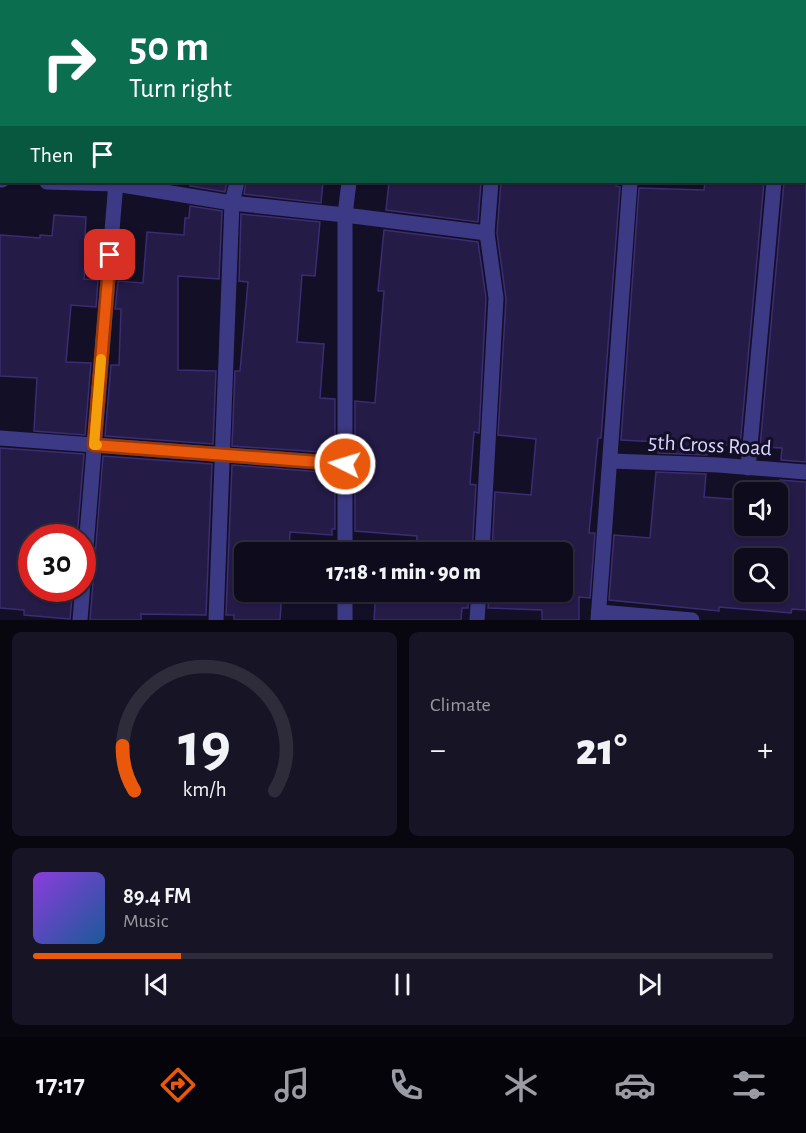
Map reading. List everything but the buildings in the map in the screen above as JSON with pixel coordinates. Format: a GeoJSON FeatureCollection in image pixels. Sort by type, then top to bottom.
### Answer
{"type":"FeatureCollection","features":[{"type":"Feature","properties":{"kind":"street"},"geometry":{"type":"LineString","coordinates":[[80,620],[116,183],[232,203],[488,233]]}},
{"type":"Feature","properties":{"kind":"street"},"geometry":{"type":"LineString","coordinates":[[216,620],[232,203],[237,183]]}},
{"type":"Feature","properties":{"kind":"street"},"geometry":{"type":"LineString","coordinates":[[345,542],[345,215],[349,183]]}},
{"type":"Feature","properties":{"kind":"street"},"geometry":{"type":"LineString","coordinates":[[483,542],[496,298],[488,233],[491,183]]}},
{"type":"Feature","properties":{"kind":"street"},"geometry":{"type":"LineString","coordinates":[[630,183],[599,616],[692,620]]}},
{"type":"Feature","properties":{"kind":"street"},"geometry":{"type":"LineString","coordinates":[[748,468],[774,183]]}},
{"type":"Feature","properties":{"kind":"street"},"geometry":{"type":"LineString","coordinates":[[0,438],[345,464]]}},
{"type":"Feature","properties":{"kind":"street","name":"5th Cross Road"},"geometry":{"type":"LineString","coordinates":[[611,461],[806,472]]}},
{"type":"Feature","properties":{"kind":"street"},"geometry":{"type":"LineString","coordinates":[[345,602],[345,620]]}},
{"type":"Feature","properties":{"kind":"street"},"geometry":{"type":"LineString","coordinates":[[477,620],[478,602]]}},
{"type":"Feature","properties":{"kind":"slow traffic"},"geometry":{"type":"LineString","coordinates":[[97,445],[94,445],[101,359]]}},
{"type":"Feature","properties":{"kind":"route"},"geometry":{"type":"LineString","coordinates":[[110,255],[94,445],[345,464]]}}]}
